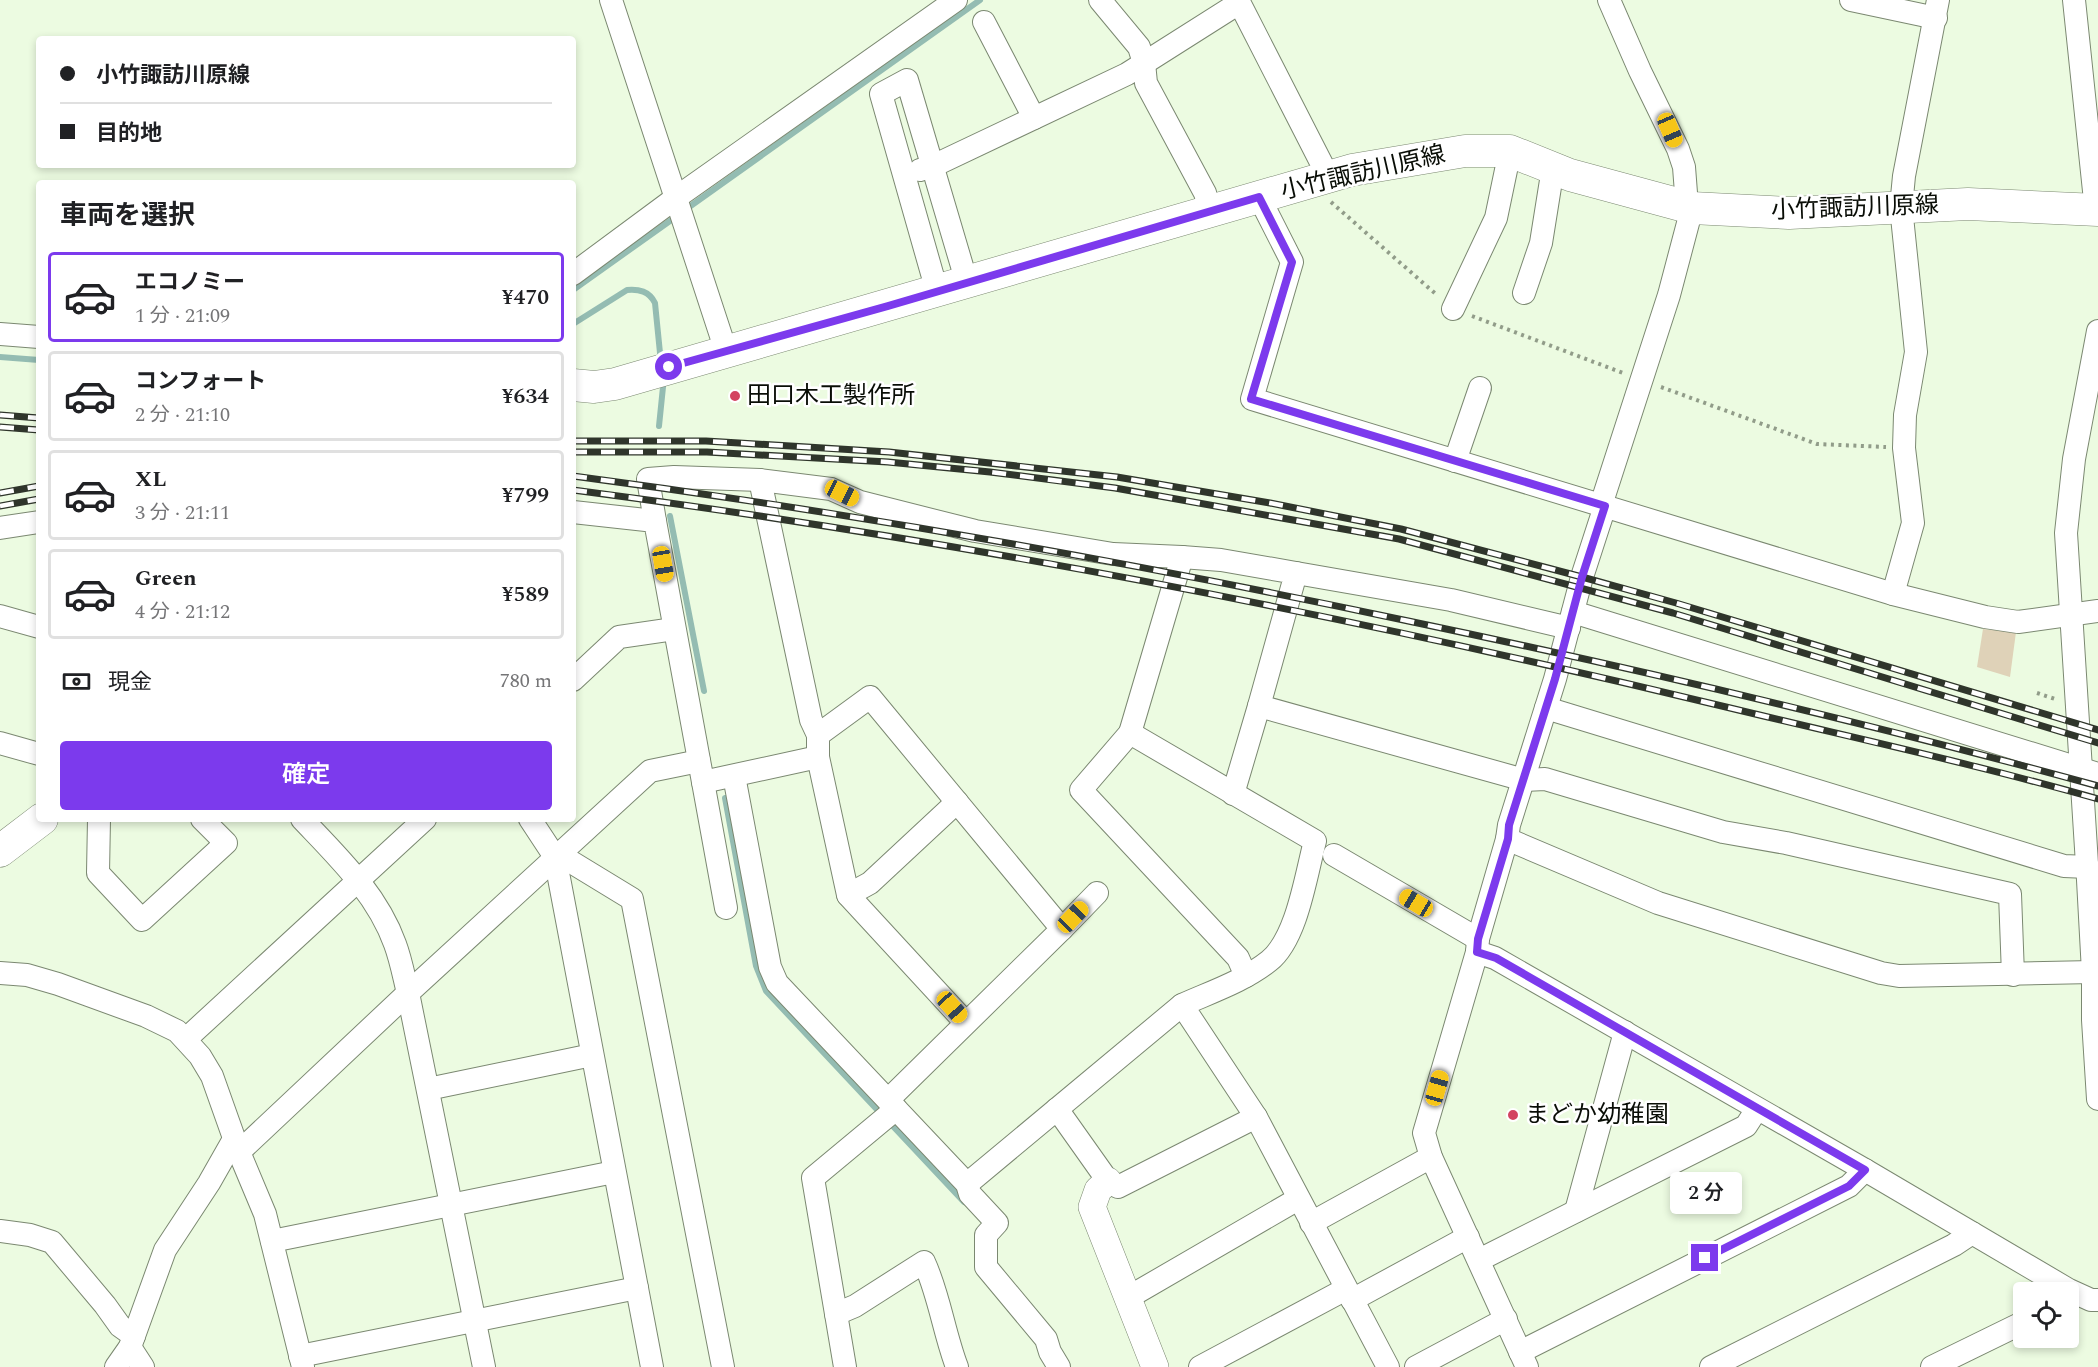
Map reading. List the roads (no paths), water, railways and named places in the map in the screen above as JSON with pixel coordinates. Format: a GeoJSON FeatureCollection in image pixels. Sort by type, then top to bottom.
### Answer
{"type":"FeatureCollection","features":[{"type":"Feature","properties":{"kind":"main road","name":"小竹諏訪川原線"},"geometry":{"type":"LineString","coordinates":[[576,385],[594,387],[615,384],[1352,171],[1465,151],[1510,151],[1553,168],[1661,201],[1689,207],[1789,213],[1968,204],[2097,210]]}},
{"type":"Feature","properties":{"kind":"main road"},"geometry":{"type":"LineString","coordinates":[[0,851],[38,822]]}},
{"type":"Feature","properties":{"kind":"street"},"geometry":{"type":"LineString","coordinates":[[611,0],[726,351]]}},
{"type":"Feature","properties":{"kind":"street"},"geometry":{"type":"LineString","coordinates":[[576,272],[956,0]]}},
{"type":"Feature","properties":{"kind":"street"},"geometry":{"type":"LineString","coordinates":[[1100,0],[1139,47],[1144,63],[1146,83],[1205,193],[1211,213]]}},
{"type":"Feature","properties":{"kind":"street"},"geometry":{"type":"LineString","coordinates":[[1610,0],[1640,71],[1678,149],[1684,167],[1689,207],[1669,295],[1640,380],[1546,708],[1509,825],[1508,839],[1424,1133],[1431,1157],[1523,1360],[1849,1186],[1865,1170]]}},
{"type":"Feature","properties":{"kind":"street"},"geometry":{"type":"LineString","coordinates":[[1851,0],[1937,9],[1904,176],[1901,207],[1916,352],[1905,415],[1904,448],[1913,523],[1893,594]]}},
{"type":"Feature","properties":{"kind":"street"},"geometry":{"type":"LineString","coordinates":[[2074,0],[2097,210]]}},
{"type":"Feature","properties":{"kind":"street"},"geometry":{"type":"LineString","coordinates":[[904,175],[933,166],[1127,74],[1239,1],[1320,181]]}},
{"type":"Feature","properties":{"kind":"street"},"geometry":{"type":"LineString","coordinates":[[984,22],[1034,118]]}},
{"type":"Feature","properties":{"kind":"street"},"geometry":{"type":"LineString","coordinates":[[934,292],[933,278],[881,94],[907,81],[967,283]]}},
{"type":"Feature","properties":{"kind":"street"},"geometry":{"type":"LineString","coordinates":[[1453,309],[1496,218],[1510,151]]}},
{"type":"Feature","properties":{"kind":"street"},"geometry":{"type":"LineString","coordinates":[[1524,293],[1541,243],[1553,168]]}},
{"type":"Feature","properties":{"kind":"street"},"geometry":{"type":"LineString","coordinates":[[1259,197],[1292,262],[1251,399],[1893,594],[1985,617],[2018,622],[2098,611]]}},
{"type":"Feature","properties":{"kind":"street"},"geometry":{"type":"LineString","coordinates":[[2098,331],[2074,459],[2066,533],[2071,614],[2089,772],[2094,909],[2093,1020],[2098,1100]]}},
{"type":"Feature","properties":{"kind":"street"},"geometry":{"type":"LineString","coordinates":[[0,334],[36,337]]}},
{"type":"Feature","properties":{"kind":"street"},"geometry":{"type":"LineString","coordinates":[[1455,461],[1480,388]]}},
{"type":"Feature","properties":{"kind":"street"},"geometry":{"type":"LineString","coordinates":[[726,908],[648,479],[674,477],[760,480],[831,489],[860,502],[975,531],[1113,554],[1221,560],[1571,620],[2089,772]]}},
{"type":"Feature","properties":{"kind":"street"},"geometry":{"type":"LineString","coordinates":[[760,480],[848,895],[966,1023]]}},
{"type":"Feature","properties":{"kind":"street"},"geometry":{"type":"LineString","coordinates":[[576,515],[656,521]]}},
{"type":"Feature","properties":{"kind":"street"},"geometry":{"type":"LineString","coordinates":[[0,528],[36,522]]}},
{"type":"Feature","properties":{"kind":"street"},"geometry":{"type":"LineString","coordinates":[[1182,557],[1130,733],[1081,790],[1238,958],[1246,976]]}},
{"type":"Feature","properties":{"kind":"street"},"geometry":{"type":"LineString","coordinates":[[1233,794],[1296,573]]}},
{"type":"Feature","properties":{"kind":"street"},"geometry":{"type":"LineString","coordinates":[[0,616],[36,626]]}},
{"type":"Feature","properties":{"kind":"street"},"geometry":{"type":"LineString","coordinates":[[576,677],[619,638],[674,629]]}},
{"type":"Feature","properties":{"kind":"street"},"geometry":{"type":"LineString","coordinates":[[116,1367],[132,1342],[165,1250],[209,1182],[236,1146],[408,993],[650,771],[701,771],[734,776],[818,746],[870,697],[1062,929]]}},
{"type":"Feature","properties":{"kind":"street"},"geometry":{"type":"LineString","coordinates":[[1259,706],[1524,780],[1545,779],[1723,832],[1786,843],[2010,894],[2013,975]]}},
{"type":"Feature","properties":{"kind":"street"},"geometry":{"type":"LineString","coordinates":[[1546,708],[2091,876]]}},
{"type":"Feature","properties":{"kind":"street"},"geometry":{"type":"LineString","coordinates":[[967,1184],[1182,1005],[1246,976],[1271,960],[1283,944],[1294,920],[1315,841],[1130,733]]}},
{"type":"Feature","properties":{"kind":"street"},"geometry":{"type":"LineString","coordinates":[[0,743],[36,753]]}},
{"type":"Feature","properties":{"kind":"street"},"geometry":{"type":"LineString","coordinates":[[734,776],[770,967],[777,983],[888,1111],[967,1184],[970,1194],[997,1223],[986,1235],[986,1267],[1046,1339],[1050,1352],[1059,1367]]}},
{"type":"Feature","properties":{"kind":"street"},"geometry":{"type":"LineString","coordinates":[[848,895],[870,883],[957,802]]}},
{"type":"Feature","properties":{"kind":"street"},"geometry":{"type":"LineString","coordinates":[[99,822],[98,873],[142,920],[226,843],[205,822]]}},
{"type":"Feature","properties":{"kind":"street"},"geometry":{"type":"LineString","coordinates":[[306,822],[359,880],[378,910],[395,944],[408,993],[484,1367]]}},
{"type":"Feature","properties":{"kind":"street"},"geometry":{"type":"LineString","coordinates":[[186,1039],[421,822]]}},
{"type":"Feature","properties":{"kind":"street"},"geometry":{"type":"LineString","coordinates":[[532,822],[555,857],[652,1367]]}},
{"type":"Feature","properties":{"kind":"street"},"geometry":{"type":"LineString","coordinates":[[1508,839],[1658,903],[1881,973],[1899,976],[2093,972]]}},
{"type":"Feature","properties":{"kind":"street"},"geometry":{"type":"LineString","coordinates":[[1334,855],[1496,958],[1865,1170],[2053,1282]]}},
{"type":"Feature","properties":{"kind":"street"},"geometry":{"type":"LineString","coordinates":[[555,857],[568,860],[632,899],[723,1367]]}},
{"type":"Feature","properties":{"kind":"street"},"geometry":{"type":"LineString","coordinates":[[844,1367],[813,1178],[888,1111],[966,1023],[1096,893]]}},
{"type":"Feature","properties":{"kind":"street"},"geometry":{"type":"LineString","coordinates":[[0,973],[27,975],[110,1002],[166,1024],[186,1039],[212,1076],[236,1146],[265,1214],[301,1361],[475,1320],[637,1288]]}},
{"type":"Feature","properties":{"kind":"street"},"geometry":{"type":"LineString","coordinates":[[1182,1005],[1256,1117],[1388,1367]]}},
{"type":"Feature","properties":{"kind":"street"},"geometry":{"type":"LineString","coordinates":[[1576,1211],[1625,1032]]}},
{"type":"Feature","properties":{"kind":"street"},"geometry":{"type":"LineString","coordinates":[[428,1089],[592,1056]]}},
{"type":"Feature","properties":{"kind":"street"},"geometry":{"type":"LineString","coordinates":[[1057,1109],[1108,1180],[1118,1187],[1256,1117]]}},
{"type":"Feature","properties":{"kind":"street"},"geometry":{"type":"LineString","coordinates":[[1479,1260],[1746,1126],[1757,1109]]}},
{"type":"Feature","properties":{"kind":"street"},"geometry":{"type":"LineString","coordinates":[[1311,1223],[1431,1157]]}},
{"type":"Feature","properties":{"kind":"street"},"geometry":{"type":"LineString","coordinates":[[272,1241],[614,1172]]}},
{"type":"Feature","properties":{"kind":"street"},"geometry":{"type":"LineString","coordinates":[[1108,1180],[1098,1190],[1092,1207],[1155,1367]]}},
{"type":"Feature","properties":{"kind":"street"},"geometry":{"type":"LineString","coordinates":[[1129,1297],[1298,1199]]}},
{"type":"Feature","properties":{"kind":"street"},"geometry":{"type":"LineString","coordinates":[[0,1231],[30,1235],[52,1242],[105,1305],[132,1342],[143,1367]]}},
{"type":"Feature","properties":{"kind":"street"},"geometry":{"type":"LineString","coordinates":[[1711,1367],[1953,1245],[1972,1233]]}},
{"type":"Feature","properties":{"kind":"street"},"geometry":{"type":"LineString","coordinates":[[1200,1367],[1468,1237]]}},
{"type":"Feature","properties":{"kind":"street"},"geometry":{"type":"LineString","coordinates":[[836,1314],[855,1306],[924,1262],[930,1275],[946,1338],[957,1367]]}},
{"type":"Feature","properties":{"kind":"street"},"geometry":{"type":"LineString","coordinates":[[2079,1295],[2098,1300]]}},
{"type":"Feature","properties":{"kind":"street"},"geometry":{"type":"LineString","coordinates":[[1416,1367],[1506,1319]]}},
{"type":"Feature","properties":{"kind":"street"},"geometry":{"type":"LineString","coordinates":[[1932,1367],[2013,1327]]}},
{"type":"Feature","properties":{"kind":"waterway"},"geometry":{"type":"LineString","coordinates":[[685,210],[980,0]]}},
{"type":"Feature","properties":{"kind":"waterway"},"geometry":{"type":"LineString","coordinates":[[576,288],[677,216]]}},
{"type":"Feature","properties":{"kind":"waterway"},"geometry":{"type":"LineString","coordinates":[[576,322],[627,290],[643,292],[655,303],[661,363]]}},
{"type":"Feature","properties":{"kind":"waterway"},"geometry":{"type":"LineString","coordinates":[[0,357],[36,360]]}},
{"type":"Feature","properties":{"kind":"waterway"},"geometry":{"type":"LineString","coordinates":[[659,426],[663,379]]}},
{"type":"Feature","properties":{"kind":"waterway"},"geometry":{"type":"LineString","coordinates":[[670,516],[704,691]]}},
{"type":"Feature","properties":{"kind":"waterway"},"geometry":{"type":"LineString","coordinates":[[725,798],[756,966],[766,991],[882,1115]]}},
{"type":"Feature","properties":{"kind":"waterway"},"geometry":{"type":"LineString","coordinates":[[889,1122],[964,1202]]}},
{"type":"Feature","properties":{"kind":"railway"},"geometry":{"type":"LineString","coordinates":[[0,415],[36,418]]}},
{"type":"Feature","properties":{"kind":"railway"},"geometry":{"type":"LineString","coordinates":[[0,427],[36,430]]}},
{"type":"Feature","properties":{"kind":"railway"},"geometry":{"type":"LineString","coordinates":[[576,441],[706,441],[889,452],[1117,477],[1270,503],[1401,529],[1582,577],[2098,730]]}},
{"type":"Feature","properties":{"kind":"railway"},"geometry":{"type":"LineString","coordinates":[[576,452],[707,452],[888,462],[990,472],[1115,488],[1399,539],[1673,613],[2098,743]]}},
{"type":"Feature","properties":{"kind":"railway"},"geometry":{"type":"LineString","coordinates":[[576,476],[889,523],[1309,600],[1585,659],[1757,699],[2098,786]]}},
{"type":"Feature","properties":{"kind":"railway"},"geometry":{"type":"LineString","coordinates":[[0,493],[36,487]]}},
{"type":"Feature","properties":{"kind":"railway"},"geometry":{"type":"LineString","coordinates":[[576,490],[863,532],[1008,556],[1296,611],[1583,673],[1959,762],[2098,799]]}},
{"type":"Feature","properties":{"kind":"railway"},"geometry":{"type":"LineString","coordinates":[[0,506],[36,500]]}},
{"type":"Feature","properties":{"kind":"place","name":"田口木工製作所"},"geometry":{"type":"Point","coordinates":[735,396]}},
{"type":"Feature","properties":{"kind":"place","name":"まどか幼稚園"},"geometry":{"type":"Point","coordinates":[1513,1115]}}]}
